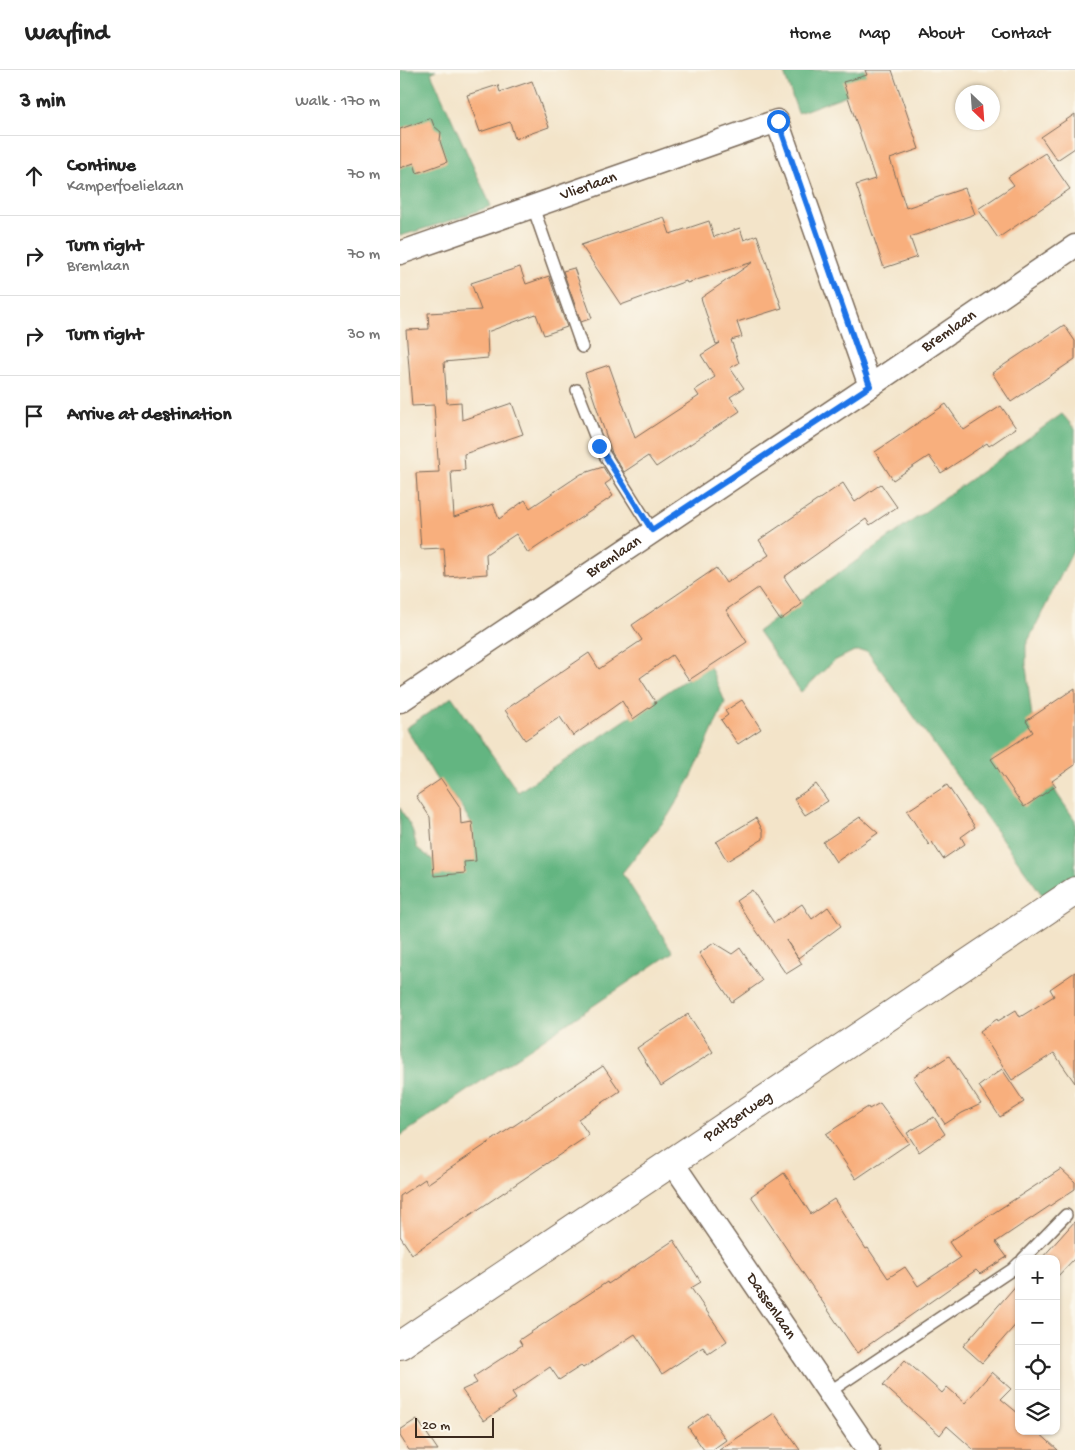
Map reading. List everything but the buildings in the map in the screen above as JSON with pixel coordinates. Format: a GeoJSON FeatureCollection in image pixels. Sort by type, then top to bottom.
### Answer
{"type":"FeatureCollection","features":[{"type":"Feature","properties":{"kind":"street","name":"Vlierlaan"},"geometry":{"type":"LineString","coordinates":[[400,253],[778,121],[870,386]]}},
{"type":"Feature","properties":{"kind":"street","name":"Bremlaan"},"geometry":{"type":"LineString","coordinates":[[400,701],[652,530],[870,386],[1075,246]]}},
{"type":"Feature","properties":{"kind":"street","name":"Paltzerweg"},"geometry":{"type":"LineString","coordinates":[[400,1345],[1075,891]]}},
{"type":"Feature","properties":{"kind":"street","name":"Dassenlaan"},"geometry":{"type":"LineString","coordinates":[[672,1162],[867,1449]]}},
{"type":"Feature","properties":{"kind":"lane"},"geometry":{"type":"LineString","coordinates":[[533,207],[582,347]]}},
{"type":"Feature","properties":{"kind":"lane"},"geometry":{"type":"LineString","coordinates":[[578,390],[599,446],[652,530]]}},
{"type":"Feature","properties":{"kind":"lane"},"geometry":{"type":"LineString","coordinates":[[1027,1255],[1066,1215]]}},
{"type":"Feature","properties":{"kind":"lane"},"geometry":{"type":"LineString","coordinates":[[829,1392],[1015,1266]]}},
{"type":"Feature","properties":{"kind":"green space"},"geometry":{"type":"Polygon","coordinates":[[[400,70],[436,70],[431,73],[491,206],[400,236],[400,70]]]}},
{"type":"Feature","properties":{"kind":"green space"},"geometry":{"type":"Polygon","coordinates":[[[783,70],[892,70],[855,92],[798,113],[783,70]]]}},
{"type":"Feature","properties":{"kind":"green space"},"geometry":{"type":"Polygon","coordinates":[[[1062,414],[1075,429],[1075,547],[1026,645],[1026,666],[1039,757],[1057,794],[1075,820],[1075,879],[1045,899],[867,651],[854,651],[834,661],[801,692],[758,631],[1062,414]]]}},
{"type":"Feature","properties":{"kind":"green space"},"geometry":{"type":"Polygon","coordinates":[[[709,664],[725,702],[692,776],[668,816],[622,873],[673,952],[400,1136],[400,808],[412,829],[417,848],[433,860],[450,861],[472,824],[459,803],[435,777],[406,728],[452,697],[518,792],[709,664]]]}},
{"type":"Feature","properties":{"kind":"route"},"geometry":{"type":"LineString","coordinates":[[599,446],[652,530],[870,386],[778,121]]}}]}
